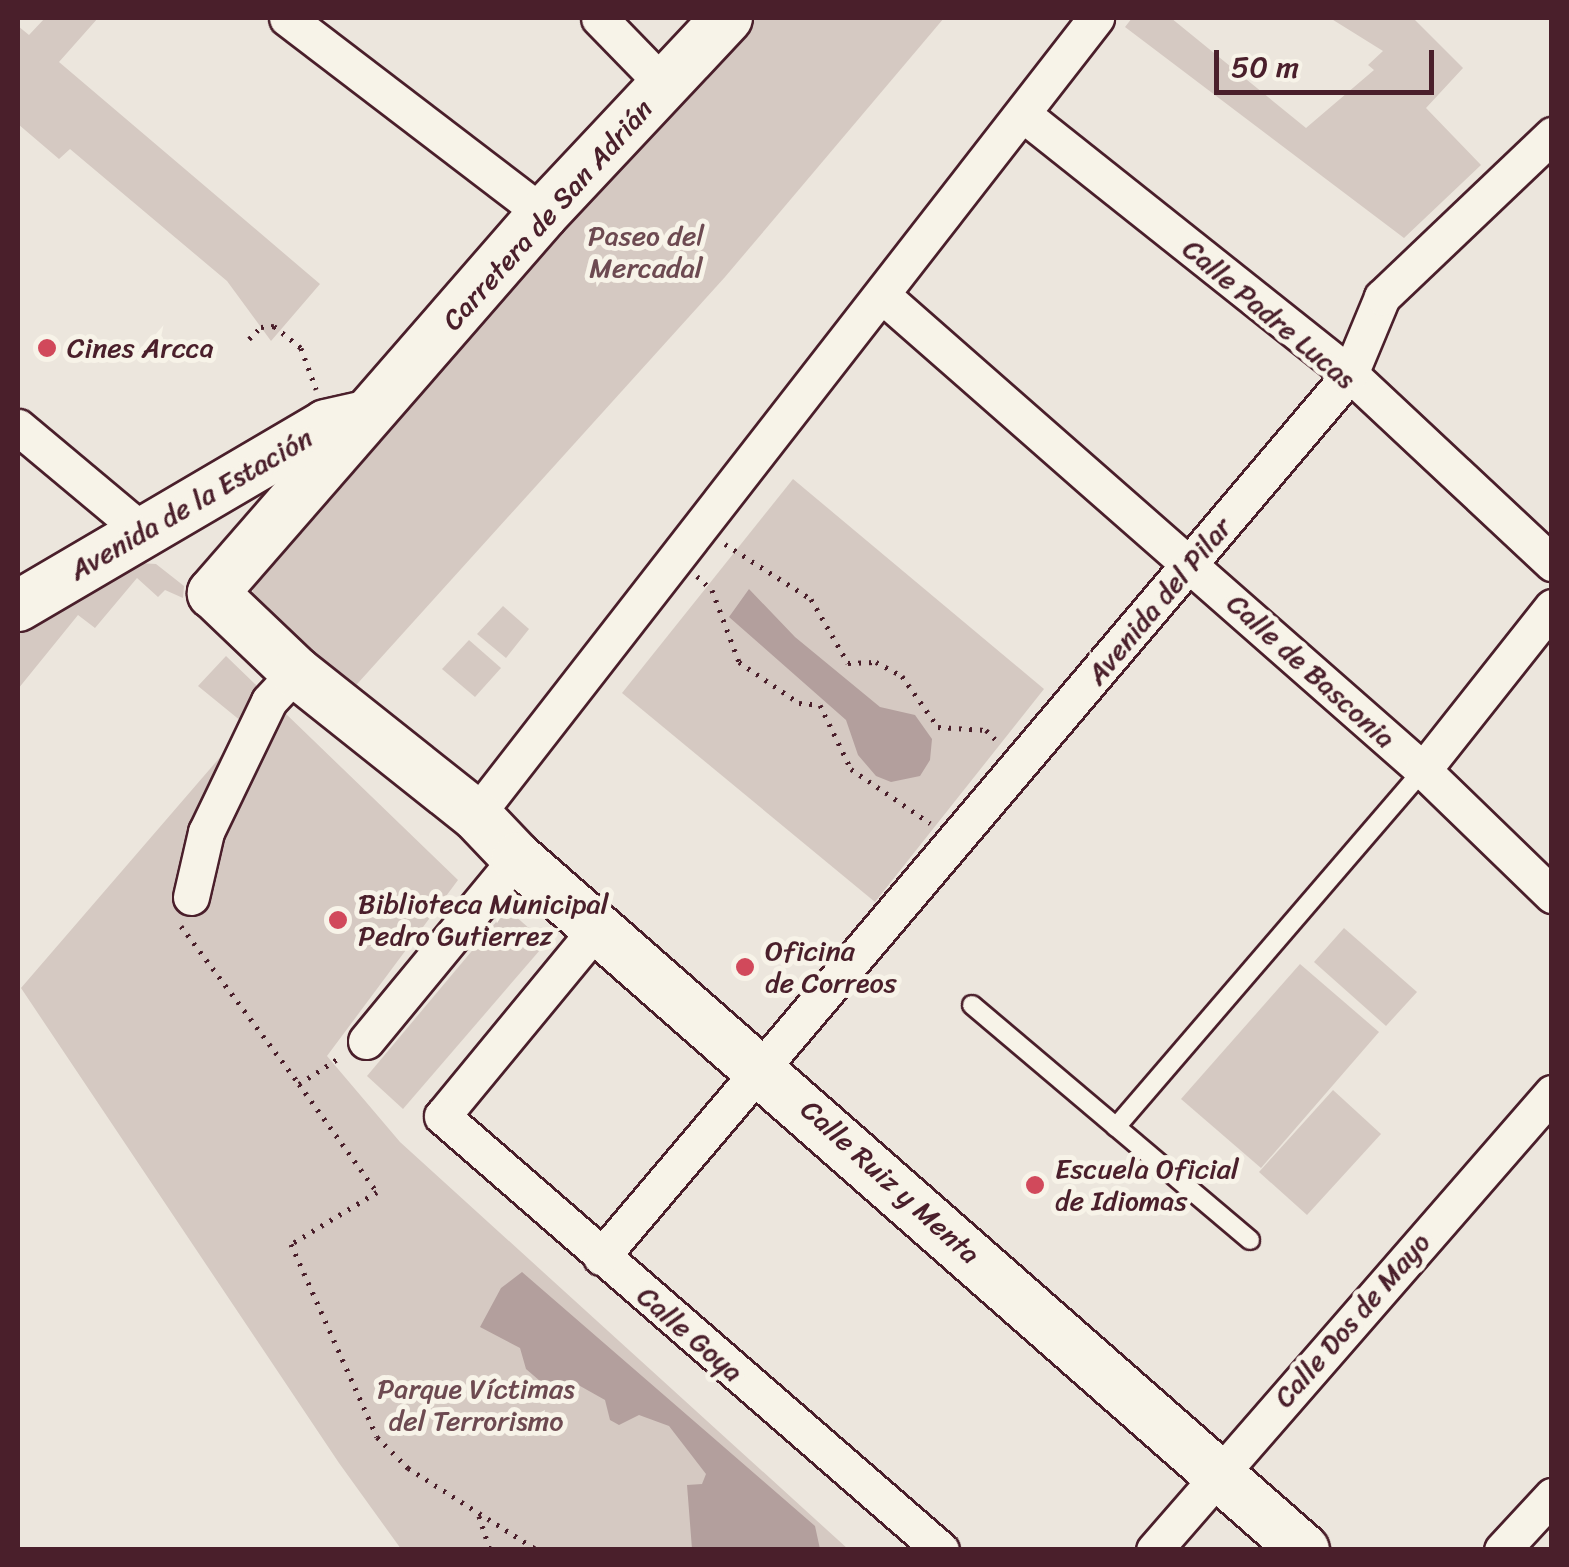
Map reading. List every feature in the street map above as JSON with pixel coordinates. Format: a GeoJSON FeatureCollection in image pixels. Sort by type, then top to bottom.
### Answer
{"type":"FeatureCollection","features":[{"type":"Feature","properties":{"kind":"street"},"geometry":{"type":"LineString","coordinates":[[287,18],[543,214]]}},
{"type":"Feature","properties":{"kind":"street"},"geometry":{"type":"LineString","coordinates":[[599,18],[666,87]]}},
{"type":"Feature","properties":{"kind":"street","name":"Carretera de San Adrián"},"geometry":{"type":"LineString","coordinates":[[296,672],[213,593],[349,420],[727,18]]}},
{"type":"Feature","properties":{"kind":"street"},"geometry":{"type":"LineString","coordinates":[[476,815],[1096,18]]}},
{"type":"Feature","properties":{"kind":"street","name":"Calle Padre Lucas"},"geometry":{"type":"LineString","coordinates":[[1024,115],[1350,374],[1552,563]]}},
{"type":"Feature","properties":{"kind":"street","name":"Avenida del Pilar"},"geometry":{"type":"LineString","coordinates":[[601,1258],[764,1071],[1350,374],[1382,297],[1552,135]]}},
{"type":"Feature","properties":{"kind":"street","name":"Calle de Basconia"},"geometry":{"type":"LineString","coordinates":[[883,296],[1423,770],[1552,895]]}},
{"type":"Feature","properties":{"kind":"street","name":"Avenida de la Estación"},"geometry":{"type":"LineString","coordinates":[[18,606],[141,530],[349,420]]}},
{"type":"Feature","properties":{"kind":"street"},"geometry":{"type":"LineString","coordinates":[[18,427],[141,530]]}},
{"type":"Feature","properties":{"kind":"street"},"geometry":{"type":"LineString","coordinates":[[1423,770],[1552,607]]}},
{"type":"Feature","properties":{"kind":"street"},"geometry":{"type":"LineString","coordinates":[[191,896],[206,832],[268,701],[296,672]]}},
{"type":"Feature","properties":{"kind":"street","name":"Calle Ruiz y Menta"},"geometry":{"type":"LineString","coordinates":[[296,672],[476,815],[517,858],[764,1071],[1304,1550]]}},
{"type":"Feature","properties":{"kind":"street"},"geometry":{"type":"LineString","coordinates":[[366,1041],[517,858]]}},
{"type":"Feature","properties":{"kind":"street","name":"Calle Goya"},"geometry":{"type":"LineString","coordinates":[[598,927],[442,1116],[941,1550]]}},
{"type":"Feature","properties":{"kind":"street","name":"Calle Dos de Mayo"},"geometry":{"type":"LineString","coordinates":[[1154,1550],[1552,1093]]}},
{"type":"Feature","properties":{"kind":"street"},"geometry":{"type":"LineString","coordinates":[[1502,1550],[1552,1496]]}},
{"type":"Feature","properties":{"kind":"lane"},"geometry":{"type":"LineString","coordinates":[[1116,1127],[1423,770]]}},
{"type":"Feature","properties":{"kind":"lane"},"geometry":{"type":"LineString","coordinates":[[972,1004],[1250,1240]]}},
{"type":"Feature","properties":{"kind":"path"},"geometry":{"type":"LineString","coordinates":[[250,339],[261,327],[274,326],[301,348],[349,420]]}},
{"type":"Feature","properties":{"kind":"path"},"geometry":{"type":"LineString","coordinates":[[702,524],[743,560],[781,575],[811,599],[848,664],[876,662],[902,676],[938,727],[986,730],[1021,765]]}},
{"type":"Feature","properties":{"kind":"path"},"geometry":{"type":"LineString","coordinates":[[676,556],[712,590],[739,662],[799,703],[820,705],[851,769],[956,842]]}},
{"type":"Feature","properties":{"kind":"path"},"geometry":{"type":"LineString","coordinates":[[191,896],[180,927],[377,1192],[291,1244],[377,1437],[408,1468],[536,1550]]}},
{"type":"Feature","properties":{"kind":"path"},"geometry":{"type":"LineString","coordinates":[[299,1084],[366,1041]]}},
{"type":"Feature","properties":{"kind":"path"},"geometry":{"type":"LineString","coordinates":[[479,1516],[490,1550]]}},
{"type":"Feature","properties":{"kind":"green space"},"geometry":{"type":"Polygon","coordinates":[[[45,18],[98,18],[59,62],[320,284],[271,341],[227,281],[70,149],[59,159],[18,124],[18,26],[29,35],[45,18]]]}},
{"type":"Feature","properties":{"kind":"green space","name":"Paseo del Mercadal"},"geometry":{"type":"Polygon","coordinates":[[[752,18],[944,18],[725,277],[349,693],[251,599],[254,585],[752,18]]]}},
{"type":"Feature","properties":{"kind":"green space"},"geometry":{"type":"Polygon","coordinates":[[[1132,18],[1171,18],[1306,128],[1374,70],[1368,65],[1383,51],[1330,18],[1413,18],[1463,68],[1426,108],[1481,165],[1404,238],[1125,27],[1132,18]]]}},
{"type":"Feature","properties":{"kind":"green space"},"geometry":{"type":"Polygon","coordinates":[[[793,479],[1044,689],[875,902],[622,693],[793,479]]]}},
{"type":"Feature","properties":{"kind":"green space"},"geometry":{"type":"Polygon","coordinates":[[[140,563],[156,564],[184,586],[183,598],[165,590],[158,597],[137,578],[95,628],[78,615],[18,689],[18,633],[140,563]]]}},
{"type":"Feature","properties":{"kind":"green space"},"geometry":{"type":"Polygon","coordinates":[[[503,606],[529,629],[506,658],[477,634],[503,606]]]}},
{"type":"Feature","properties":{"kind":"green space"},"geometry":{"type":"Polygon","coordinates":[[[469,640],[501,668],[475,697],[442,669],[469,640]]]}},
{"type":"Feature","properties":{"kind":"green space","name":"Parque Víctimas del Terrorismo"},"geometry":{"type":"Polygon","coordinates":[[[226,656],[458,880],[327,1056],[400,1142],[848,1549],[401,1549],[339,1463],[21,988],[247,726],[198,686],[226,656]]]}},
{"type":"Feature","properties":{"kind":"green space"},"geometry":{"type":"Polygon","coordinates":[[[507,909],[546,943],[403,1109],[367,1076],[507,909]]]}},
{"type":"Feature","properties":{"kind":"green space"},"geometry":{"type":"Polygon","coordinates":[[[1344,928],[1417,992],[1386,1026],[1314,962],[1344,928]]]}},
{"type":"Feature","properties":{"kind":"green space"},"geometry":{"type":"Polygon","coordinates":[[[1300,964],[1379,1032],[1261,1168],[1181,1099],[1300,964]]]}},
{"type":"Feature","properties":{"kind":"green space"},"geometry":{"type":"Polygon","coordinates":[[[1333,1090],[1381,1134],[1307,1215],[1259,1172],[1333,1090]]]}},
{"type":"Feature","properties":{"kind":"shaded area"},"geometry":{"type":"Polygon","coordinates":[[[749,589],[795,637],[880,707],[915,715],[932,739],[930,760],[920,776],[891,782],[876,776],[858,755],[846,720],[729,617],[749,589]]]}},
{"type":"Feature","properties":{"kind":"shaded area"},"geometry":{"type":"Polygon","coordinates":[[[522,1272],[815,1526],[820,1549],[692,1549],[687,1485],[702,1484],[706,1474],[669,1426],[639,1415],[619,1425],[610,1420],[605,1400],[573,1382],[540,1381],[526,1369],[520,1348],[480,1327],[501,1288],[522,1272]]]}},
{"type":"Feature","properties":{"kind":"place","name":"Cines Arcca"},"geometry":{"type":"Point","coordinates":[47,348]}},
{"type":"Feature","properties":{"kind":"place","name":"Biblioteca Municipal Pedro Gutierrez"},"geometry":{"type":"Point","coordinates":[338,920]}},
{"type":"Feature","properties":{"kind":"place","name":"Oficina de Correos"},"geometry":{"type":"Point","coordinates":[745,967]}},
{"type":"Feature","properties":{"kind":"place","name":"Escuela Oficial de Idiomas"},"geometry":{"type":"Point","coordinates":[1035,1185]}}]}
